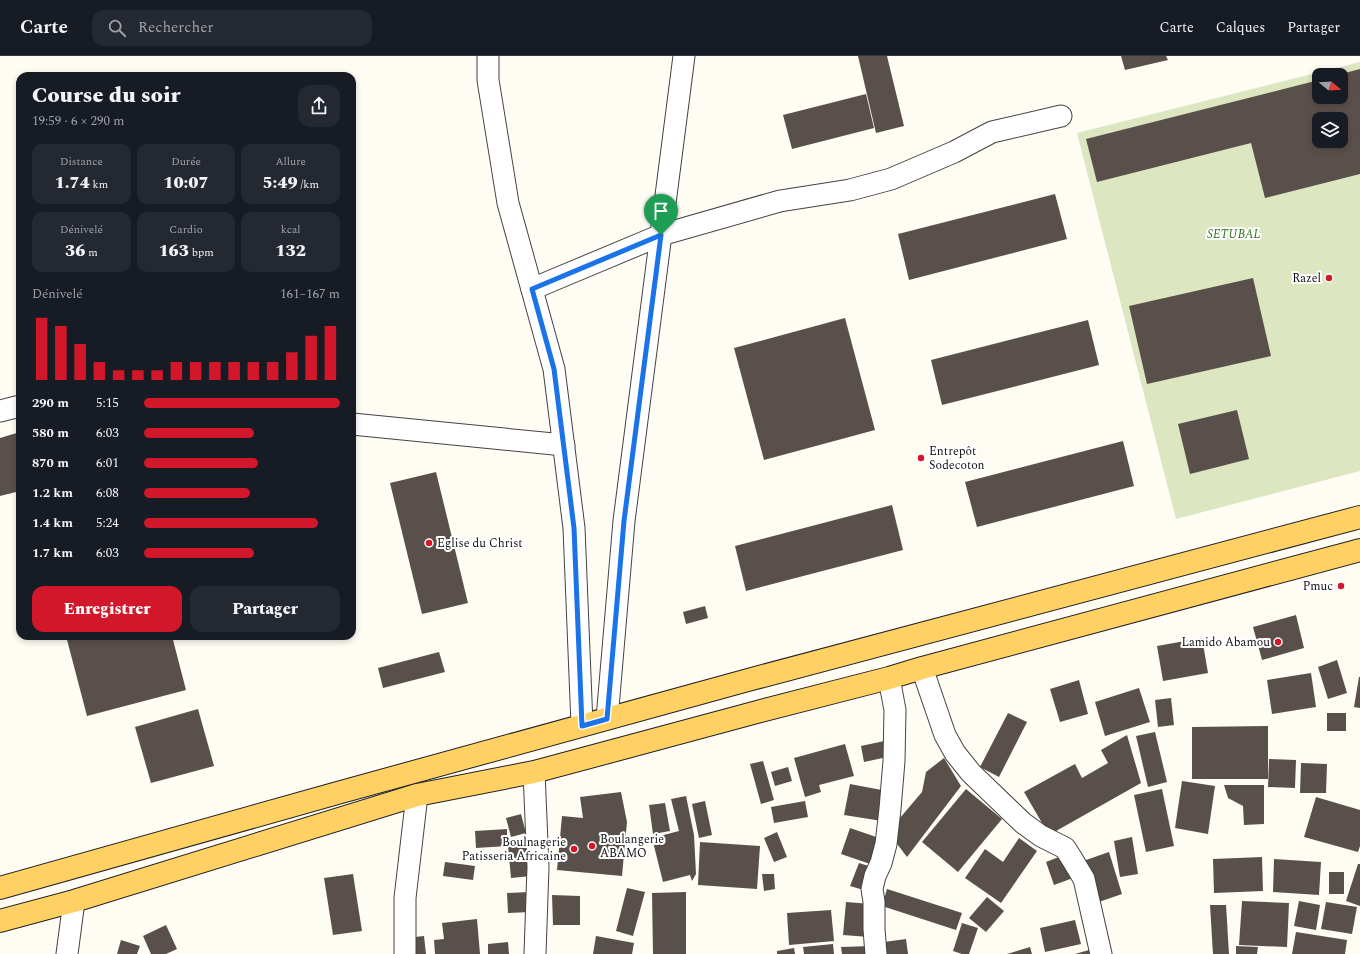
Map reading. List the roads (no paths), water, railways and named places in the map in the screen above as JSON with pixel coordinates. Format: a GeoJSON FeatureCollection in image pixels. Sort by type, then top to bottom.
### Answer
{"type":"FeatureCollection","features":[{"type":"Feature","properties":{"kind":"main road"},"geometry":{"type":"LineString","coordinates":[[0,888],[748,680],[1360,517]]}},
{"type":"Feature","properties":{"kind":"main road"},"geometry":{"type":"LineString","coordinates":[[0,921],[74,901],[417,795],[534,772],[889,678],[1360,550]]}},
{"type":"Feature","properties":{"kind":"street"},"geometry":{"type":"LineString","coordinates":[[488,56],[488,80],[508,203],[554,369],[574,528],[582,726]]}},
{"type":"Feature","properties":{"kind":"street"},"geometry":{"type":"LineString","coordinates":[[607,719],[624,521],[684,56]]}},
{"type":"Feature","properties":{"kind":"street"},"geometry":{"type":"LineString","coordinates":[[532,289],[661,235],[780,201],[850,190],[891,179],[954,152],[992,132],[1061,116]]}},
{"type":"Feature","properties":{"kind":"street"},"geometry":{"type":"LineString","coordinates":[[0,411],[16,407]]}},
{"type":"Feature","properties":{"kind":"street"},"geometry":{"type":"LineString","coordinates":[[356,424],[564,444]]}},
{"type":"Feature","properties":{"kind":"street"},"geometry":{"type":"LineString","coordinates":[[922,668],[945,735],[955,753],[971,773],[1023,823],[1041,836],[1065,848],[1072,859],[1084,879],[1101,954]]}},
{"type":"Feature","properties":{"kind":"street"},"geometry":{"type":"LineString","coordinates":[[876,954],[872,888],[886,844],[894,761],[895,710],[889,678]]}},
{"type":"Feature","properties":{"kind":"street"},"geometry":{"type":"LineString","coordinates":[[534,772],[538,868],[535,954]]}},
{"type":"Feature","properties":{"kind":"street"},"geometry":{"type":"LineString","coordinates":[[405,954],[404,898],[417,795]]}},
{"type":"Feature","properties":{"kind":"street"},"geometry":{"type":"LineString","coordinates":[[67,954],[74,901]]}},
{"type":"Feature","properties":{"kind":"place","name":"Razel"},"geometry":{"type":"Point","coordinates":[1329,278]}},
{"type":"Feature","properties":{"kind":"place","name":"Entrepôt Sodecoton"},"geometry":{"type":"Point","coordinates":[921,458]}},
{"type":"Feature","properties":{"kind":"place","name":"Eglise du Christ"},"geometry":{"type":"Point","coordinates":[429,543]}},
{"type":"Feature","properties":{"kind":"place","name":"Pmuc"},"geometry":{"type":"Point","coordinates":[1341,586]}},
{"type":"Feature","properties":{"kind":"place","name":"Lamido Abamou"},"geometry":{"type":"Point","coordinates":[1278,642]}},
{"type":"Feature","properties":{"kind":"place","name":"Boulangerie ABAMO"},"geometry":{"type":"Point","coordinates":[592,846]}},
{"type":"Feature","properties":{"kind":"place","name":"Boulnagerie Patisseria Africaine"},"geometry":{"type":"Point","coordinates":[574,849]}},
{"type":"Feature","properties":{"kind":"park label","name":"SETUBAL"},"geometry":{"type":"Point","coordinates":[1234,234]}}]}
